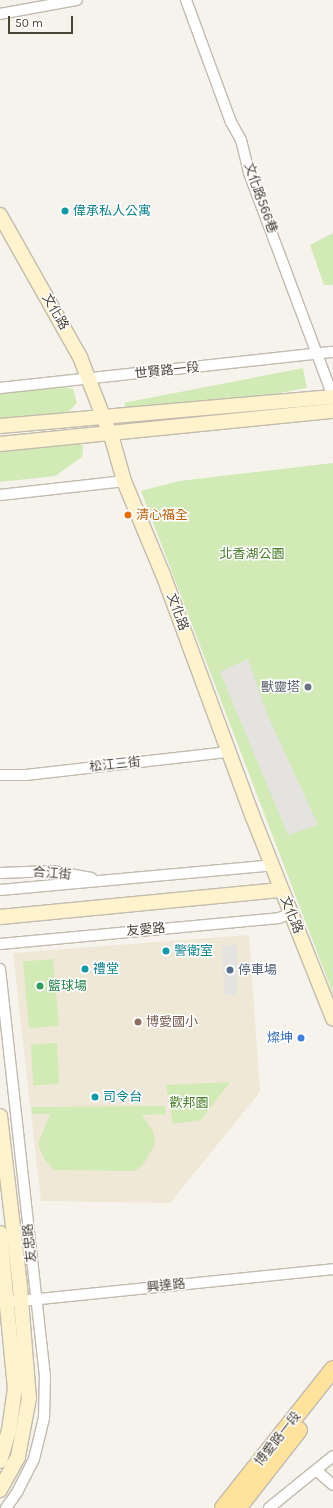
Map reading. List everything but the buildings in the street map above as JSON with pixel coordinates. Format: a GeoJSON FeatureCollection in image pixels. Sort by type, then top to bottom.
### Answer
{"type":"FeatureCollection","features":[{"type":"Feature","properties":{"kind":"main road","name":"博愛路一段"},"geometry":{"type":"LineString","coordinates":[[223,1508],[333,1369]]}},
{"type":"Feature","properties":{"kind":"main road","name":"博愛路一段"},"geometry":{"type":"LineString","coordinates":[[238,1508],[333,1387]]}},
{"type":"Feature","properties":{"kind":"street"},"geometry":{"type":"LineString","coordinates":[[0,14],[77,0]]}},
{"type":"Feature","properties":{"kind":"street","name":"文化路566巷"},"geometry":{"type":"LineString","coordinates":[[186,0],[231,122],[240,140],[249,173],[333,397]]}},
{"type":"Feature","properties":{"kind":"street","name":"文化路"},"geometry":{"type":"LineString","coordinates":[[0,215],[80,356],[110,433],[124,481],[164,577],[229,752],[333,1019]]}},
{"type":"Feature","properties":{"kind":"street","name":"世賢路一段"},"geometry":{"type":"LineString","coordinates":[[0,388],[333,352]]}},
{"type":"Feature","properties":{"kind":"street"},"geometry":{"type":"LineString","coordinates":[[0,426],[333,397]]}},
{"type":"Feature","properties":{"kind":"street"},"geometry":{"type":"LineString","coordinates":[[0,444],[333,411]]}},
{"type":"Feature","properties":{"kind":"street"},"geometry":{"type":"LineString","coordinates":[[0,495],[124,481]]}},
{"type":"Feature","properties":{"kind":"street","name":"松江三街"},"geometry":{"type":"LineString","coordinates":[[0,775],[26,775],[229,752]]}},
{"type":"Feature","properties":{"kind":"street"},"geometry":{"type":"LineString","coordinates":[[0,890],[273,865]]}},
{"type":"Feature","properties":{"kind":"street","name":"合江街"},"geometry":{"type":"LineString","coordinates":[[0,873],[52,871],[104,880]]}},
{"type":"Feature","properties":{"kind":"street","name":"友愛路"},"geometry":{"type":"LineString","coordinates":[[0,917],[282,890]]}},
{"type":"Feature","properties":{"kind":"street","name":"友愛路"},"geometry":{"type":"LineString","coordinates":[[0,944],[279,918],[291,913]]}},
{"type":"Feature","properties":{"kind":"street","name":"友忠路"},"geometry":{"type":"LineString","coordinates":[[0,969],[45,1375],[44,1418],[34,1459],[18,1491],[6,1508]]}},
{"type":"Feature","properties":{"kind":"street","name":"友忠路"},"geometry":{"type":"LineString","coordinates":[[0,1116],[14,1388],[9,1430],[0,1461]]}},
{"type":"Feature","properties":{"kind":"street","name":"友忠路"},"geometry":{"type":"LineString","coordinates":[[0,1233],[10,1302],[29,1398],[18,1457],[0,1490]]}},
{"type":"Feature","properties":{"kind":"street","name":"興達路"},"geometry":{"type":"LineString","coordinates":[[10,1302],[333,1270]]}},
{"type":"Feature","properties":{"kind":"street"},"geometry":{"type":"LineString","coordinates":[[269,1508],[317,1471],[333,1456]]}},
{"type":"Feature","properties":{"kind":"street"},"geometry":{"type":"LineString","coordinates":[[317,1471],[333,1485]]}},
{"type":"Feature","properties":{"kind":"shaded area"},"geometry":{"type":"Polygon","coordinates":[[[248,659],[267,714],[318,825],[288,835],[220,672],[248,659]]]}},
{"type":"Feature","properties":{"kind":"shaded area","name":"博愛國小"},"geometry":{"type":"Polygon","coordinates":[[[249,935],[260,1092],[170,1203],[41,1201],[13,953],[249,935]]]}},
{"type":"Feature","properties":{"kind":"shaded area","name":"停車場"},"geometry":{"type":"Polygon","coordinates":[[[237,945],[237,995],[224,994],[222,946],[237,945]]]}},
{"type":"Feature","properties":{"kind":"green space"},"geometry":{"type":"Polygon","coordinates":[[[333,233],[333,285],[324,285],[310,245],[333,233]]]}},
{"type":"Feature","properties":{"kind":"green space"},"geometry":{"type":"Polygon","coordinates":[[[303,368],[307,388],[128,422],[124,403],[303,368]]]}},
{"type":"Feature","properties":{"kind":"green space"},"geometry":{"type":"Polygon","coordinates":[[[64,387],[73,389],[77,403],[68,412],[0,419],[0,393],[64,387]]]}},
{"type":"Feature","properties":{"kind":"green space"},"geometry":{"type":"Polygon","coordinates":[[[79,443],[83,446],[82,457],[55,476],[0,482],[0,451],[79,443]]]}},
{"type":"Feature","properties":{"kind":"green space","name":"北香湖公園"},"geometry":{"type":"Polygon","coordinates":[[[333,463],[333,994],[141,491],[179,481],[333,463]]]}},
{"type":"Feature","properties":{"kind":"green space","name":"籃球場"},"geometry":{"type":"Polygon","coordinates":[[[53,959],[59,1026],[29,1028],[23,962],[53,959]]]}},
{"type":"Feature","properties":{"kind":"green space"},"geometry":{"type":"Polygon","coordinates":[[[57,1043],[59,1084],[33,1085],[31,1044],[57,1043]]]}},
{"type":"Feature","properties":{"kind":"green space","name":"歡邦園"},"geometry":{"type":"Polygon","coordinates":[[[230,1082],[201,1120],[173,1124],[166,1085],[230,1082]]]}},
{"type":"Feature","properties":{"kind":"green space"},"geometry":{"type":"Polygon","coordinates":[[[165,1106],[166,1114],[142,1115],[153,1131],[155,1144],[143,1165],[135,1171],[54,1170],[44,1159],[38,1144],[50,1114],[32,1114],[32,1107],[165,1106]]]}},
{"type":"Feature","properties":{"kind":"place","name":"偉承私人公寓"},"geometry":{"type":"Point","coordinates":[65,211]}},
{"type":"Feature","properties":{"kind":"place","name":"清心福全"},"geometry":{"type":"Point","coordinates":[128,515]}},
{"type":"Feature","properties":{"kind":"place","name":"獸靈塔"},"geometry":{"type":"Point","coordinates":[308,687]}},
{"type":"Feature","properties":{"kind":"place","name":"警衛室"},"geometry":{"type":"Point","coordinates":[166,951]}},
{"type":"Feature","properties":{"kind":"place","name":"禮堂"},"geometry":{"type":"Point","coordinates":[85,969]}},
{"type":"Feature","properties":{"kind":"place","name":"停車場"},"geometry":{"type":"Point","coordinates":[230,970]}},
{"type":"Feature","properties":{"kind":"place","name":"籃球場"},"geometry":{"type":"Point","coordinates":[40,986]}},
{"type":"Feature","properties":{"kind":"place","name":"博愛國小"},"geometry":{"type":"Point","coordinates":[138,1022]}},
{"type":"Feature","properties":{"kind":"place","name":"燦坤"},"geometry":{"type":"Point","coordinates":[301,1038]}},
{"type":"Feature","properties":{"kind":"place","name":"司令台"},"geometry":{"type":"Point","coordinates":[95,1097]}}]}
